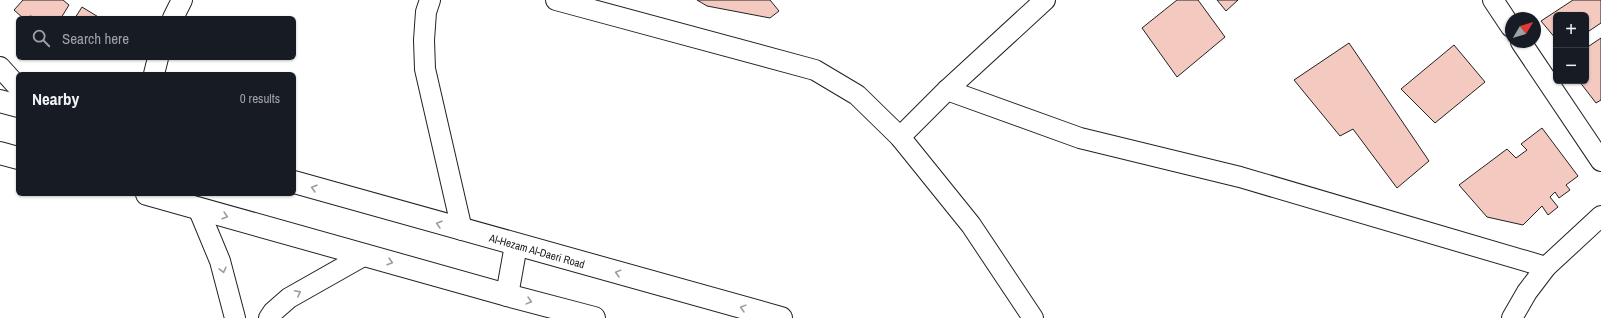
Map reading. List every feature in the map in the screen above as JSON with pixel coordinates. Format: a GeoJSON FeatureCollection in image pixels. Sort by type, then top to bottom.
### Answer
{"type":"FeatureCollection","features":[{"type":"Feature","properties":{"kind":"main road"},"geometry":{"type":"LineString","coordinates":[[0,101],[16,105]]}},
{"type":"Feature","properties":{"kind":"main road"},"geometry":{"type":"LineString","coordinates":[[0,153],[16,157]]}},
{"type":"Feature","properties":{"kind":"main road","name":"Al-Hezam Al-Daeri Road"},"geometry":{"type":"LineString","coordinates":[[296,183],[781,318]]}},
{"type":"Feature","properties":{"kind":"main road"},"geometry":{"type":"LineString","coordinates":[[154,196],[594,318]]}},
{"type":"Feature","properties":{"kind":"main road"},"geometry":{"type":"LineString","coordinates":[[507,295],[516,245]]}},
{"type":"Feature","properties":{"kind":"street"},"geometry":{"type":"LineString","coordinates":[[174,16],[182,0]]}},
{"type":"Feature","properties":{"kind":"street"},"geometry":{"type":"LineString","coordinates":[[430,0],[426,12],[424,40],[425,69],[462,230]]}},
{"type":"Feature","properties":{"kind":"street"},"geometry":{"type":"LineString","coordinates":[[900,137],[947,90],[1045,0]]}},
{"type":"Feature","properties":{"kind":"street"},"geometry":{"type":"LineString","coordinates":[[1493,0],[1505,18]]}},
{"type":"Feature","properties":{"kind":"street"},"geometry":{"type":"LineString","coordinates":[[567,1],[815,70],[857,95],[900,137],[971,225],[1033,318]]}},
{"type":"Feature","properties":{"kind":"street"},"geometry":{"type":"LineString","coordinates":[[1525,48],[1601,161]]}},
{"type":"Feature","properties":{"kind":"street"},"geometry":{"type":"LineString","coordinates":[[154,72],[158,60]]}},
{"type":"Feature","properties":{"kind":"street"},"geometry":{"type":"LineString","coordinates":[[0,67],[16,85]]}},
{"type":"Feature","properties":{"kind":"street"},"geometry":{"type":"LineString","coordinates":[[947,90],[1080,138],[1240,177],[1546,267]]}},
{"type":"Feature","properties":{"kind":"street"},"geometry":{"type":"LineString","coordinates":[[198,208],[220,261],[235,318]]}},
{"type":"Feature","properties":{"kind":"street"},"geometry":{"type":"LineString","coordinates":[[1512,318],[1527,292],[1546,267],[1601,216]]}},
{"type":"Feature","properties":{"kind":"street"},"geometry":{"type":"LineString","coordinates":[[269,318],[273,312],[289,298],[365,255]]}},
{"type":"Feature","properties":{"kind":"building"},"geometry":{"type":"Polygon","coordinates":[[[23,0],[63,0],[69,5],[62,16],[21,16],[14,10],[23,0]]]}},
{"type":"Feature","properties":{"kind":"building"},"geometry":{"type":"Polygon","coordinates":[[[697,0],[770,0],[779,11],[770,18],[707,6],[697,0]]]}},
{"type":"Feature","properties":{"kind":"building"},"geometry":{"type":"Polygon","coordinates":[[[1177,0],[1198,0],[1225,37],[1177,77],[1142,28],[1177,0]]]}},
{"type":"Feature","properties":{"kind":"building"},"geometry":{"type":"Polygon","coordinates":[[[1217,0],[1238,0],[1226,11],[1217,0]]]}},
{"type":"Feature","properties":{"kind":"building"},"geometry":{"type":"Polygon","coordinates":[[[1573,0],[1601,0],[1601,23],[1589,31],[1589,12],[1555,12],[1573,0]]]}},
{"type":"Feature","properties":{"kind":"building"},"geometry":{"type":"Polygon","coordinates":[[[82,7],[97,16],[76,16],[82,7]]]}},
{"type":"Feature","properties":{"kind":"building"},"geometry":{"type":"Polygon","coordinates":[[[1553,13],[1553,35],[1541,21],[1553,13]]]}},
{"type":"Feature","properties":{"kind":"building"},"geometry":{"type":"Polygon","coordinates":[[[1601,38],[1601,100],[1596,103],[1581,84],[1589,84],[1589,46],[1601,38]]]}},
{"type":"Feature","properties":{"kind":"building"},"geometry":{"type":"Polygon","coordinates":[[[1349,43],[1429,161],[1397,188],[1353,129],[1340,136],[1294,80],[1349,43]]]}},
{"type":"Feature","properties":{"kind":"building"},"geometry":{"type":"Polygon","coordinates":[[[1454,45],[1485,82],[1435,123],[1401,89],[1454,45]]]}},
{"type":"Feature","properties":{"kind":"building"},"geometry":{"type":"Polygon","coordinates":[[[1542,128],[1578,176],[1566,185],[1570,190],[1559,198],[1555,192],[1550,197],[1558,207],[1548,215],[1542,206],[1523,225],[1487,217],[1459,185],[1507,149],[1516,158],[1527,150],[1521,144],[1542,128]]]}}]}
